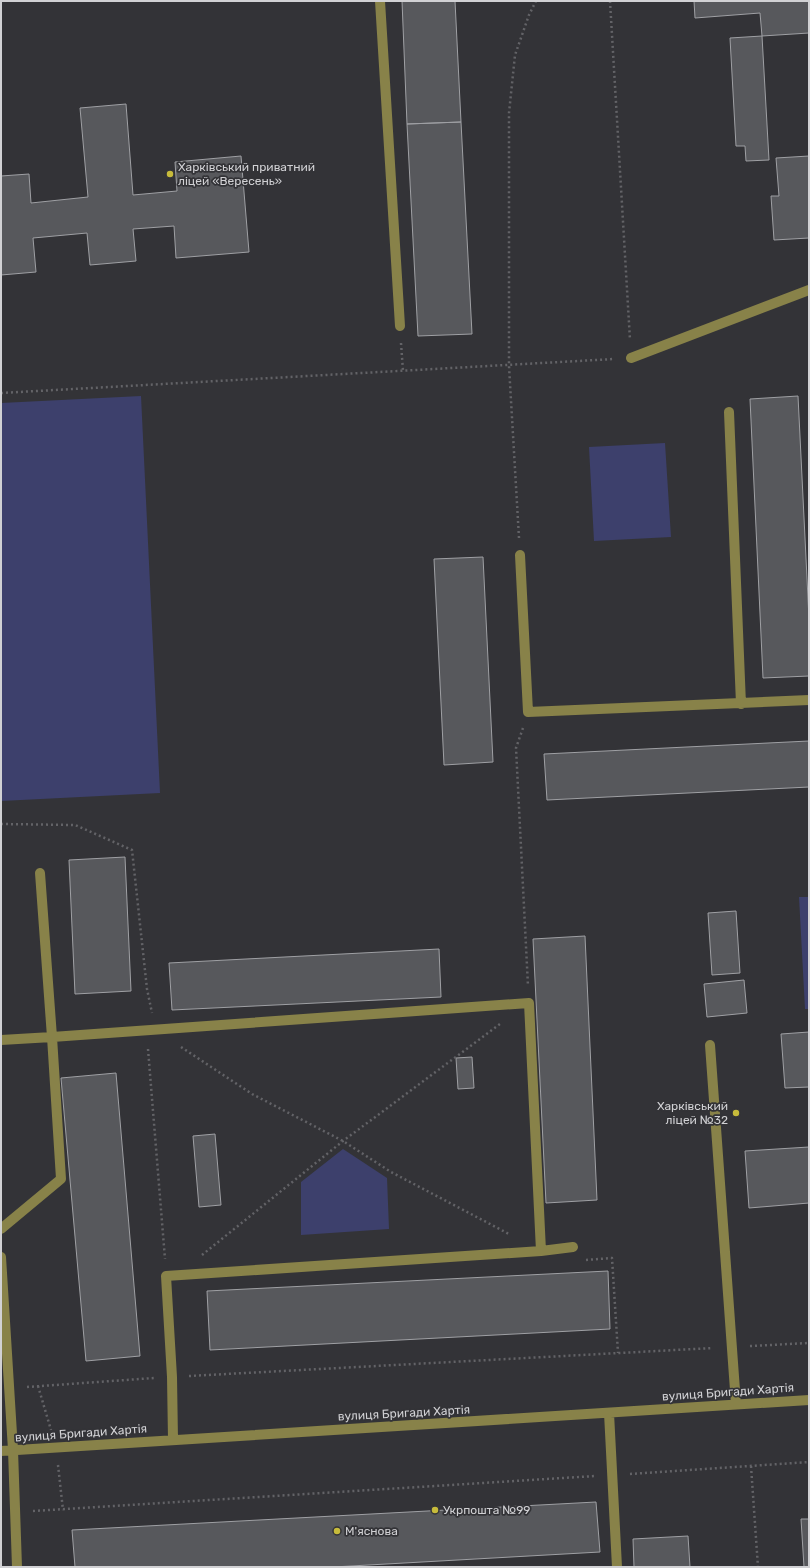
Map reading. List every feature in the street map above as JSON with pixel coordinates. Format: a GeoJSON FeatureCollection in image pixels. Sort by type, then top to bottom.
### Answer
{"type":"FeatureCollection","features":[{"type":"Feature","properties":{"kind":"street"},"geometry":{"type":"LineString","coordinates":[[380,1],[400,326]]}},
{"type":"Feature","properties":{"kind":"street"},"geometry":{"type":"LineString","coordinates":[[631,358],[809,290]]}},
{"type":"Feature","properties":{"kind":"street"},"geometry":{"type":"LineString","coordinates":[[729,412],[742,704]]}},
{"type":"Feature","properties":{"kind":"street"},"geometry":{"type":"LineString","coordinates":[[520,555],[528,712],[809,700]]}},
{"type":"Feature","properties":{"kind":"street"},"geometry":{"type":"LineString","coordinates":[[1,1229],[61,1179],[40,873]]}},
{"type":"Feature","properties":{"kind":"street"},"geometry":{"type":"LineString","coordinates":[[1,1040],[529,1003],[541,1251]]}},
{"type":"Feature","properties":{"kind":"street"},"geometry":{"type":"LineString","coordinates":[[710,1045],[736,1404]]}},
{"type":"Feature","properties":{"kind":"street"},"geometry":{"type":"LineString","coordinates":[[173,1440],[172,1377],[166,1276],[541,1251],[573,1247]]}},
{"type":"Feature","properties":{"kind":"street"},"geometry":{"type":"LineString","coordinates":[[1,1257],[13,1450],[17,1567]]}},
{"type":"Feature","properties":{"kind":"street","name":"вулиця Бригади Хартія"},"geometry":{"type":"LineString","coordinates":[[1,1451],[809,1400]]}},
{"type":"Feature","properties":{"kind":"street"},"geometry":{"type":"LineString","coordinates":[[610,1413],[617,1567]]}},
{"type":"Feature","properties":{"kind":"path"},"geometry":{"type":"LineString","coordinates":[[520,555],[508,366],[509,114],[515,55],[529,15],[536,1]]}},
{"type":"Feature","properties":{"kind":"path"},"geometry":{"type":"LineString","coordinates":[[1,393],[631,358],[610,1]]}},
{"type":"Feature","properties":{"kind":"path"},"geometry":{"type":"LineString","coordinates":[[400,326],[403,371]]}},
{"type":"Feature","properties":{"kind":"path"},"geometry":{"type":"LineString","coordinates":[[528,712],[516,748],[529,1003]]}},
{"type":"Feature","properties":{"kind":"path"},"geometry":{"type":"LineString","coordinates":[[1,824],[75,825],[132,850],[151,1030],[166,1276]]}},
{"type":"Feature","properties":{"kind":"path"},"geometry":{"type":"LineString","coordinates":[[213,1247],[343,1141],[504,1021]]}},
{"type":"Feature","properties":{"kind":"path"},"geometry":{"type":"LineString","coordinates":[[181,1047],[252,1094],[343,1141],[391,1172],[514,1237]]}},
{"type":"Feature","properties":{"kind":"path"},"geometry":{"type":"LineString","coordinates":[[584,1260],[612,1258],[618,1354]]}},
{"type":"Feature","properties":{"kind":"path"},"geometry":{"type":"LineString","coordinates":[[9,1388],[172,1377],[809,1343]]}},
{"type":"Feature","properties":{"kind":"path"},"geometry":{"type":"LineString","coordinates":[[16,1512],[809,1462]]}},
{"type":"Feature","properties":{"kind":"path"},"geometry":{"type":"LineString","coordinates":[[751,1466],[758,1567]]}},
{"type":"Feature","properties":{"kind":"shaded area"},"geometry":{"type":"Polygon","coordinates":[[[141,396],[160,793],[1,801],[1,403],[141,396]]]}},
{"type":"Feature","properties":{"kind":"shaded area"},"geometry":{"type":"Polygon","coordinates":[[[665,443],[671,537],[594,541],[589,447],[665,443]]]}},
{"type":"Feature","properties":{"kind":"shaded area"},"geometry":{"type":"Polygon","coordinates":[[[799,897],[809,897],[809,1009],[805,1009],[799,897]]]}},
{"type":"Feature","properties":{"kind":"shaded area"},"geometry":{"type":"Polygon","coordinates":[[[343,1149],[387,1178],[389,1229],[301,1235],[301,1182],[343,1149]]]}},
{"type":"Feature","properties":{"kind":"building"},"geometry":{"type":"Polygon","coordinates":[[[402,1],[455,1],[461,122],[407,124],[402,1]]]}},
{"type":"Feature","properties":{"kind":"building"},"geometry":{"type":"Polygon","coordinates":[[[694,1],[809,1],[809,33],[762,36],[760,13],[695,18],[694,1]]]}},
{"type":"Feature","properties":{"kind":"building"},"geometry":{"type":"Polygon","coordinates":[[[762,36],[769,160],[746,161],[745,146],[736,146],[730,38],[762,36]]]}},
{"type":"Feature","properties":{"kind":"building"},"geometry":{"type":"Polygon","coordinates":[[[126,104],[133,195],[177,191],[175,162],[241,156],[249,252],[176,258],[174,226],[133,229],[136,261],[90,265],[87,233],[33,238],[36,272],[1,275],[1,176],[29,174],[31,203],[88,197],[80,108],[126,104]]]}},
{"type":"Feature","properties":{"kind":"building"},"geometry":{"type":"Polygon","coordinates":[[[461,122],[472,334],[418,336],[407,124],[461,122]]]}},
{"type":"Feature","properties":{"kind":"building"},"geometry":{"type":"Polygon","coordinates":[[[809,156],[809,238],[774,240],[771,196],[779,196],[776,158],[809,156]]]}},
{"type":"Feature","properties":{"kind":"building"},"geometry":{"type":"Polygon","coordinates":[[[798,396],[809,619],[809,676],[763,678],[750,399],[798,396]]]}},
{"type":"Feature","properties":{"kind":"building"},"geometry":{"type":"Polygon","coordinates":[[[483,557],[493,762],[444,765],[434,559],[483,557]]]}},
{"type":"Feature","properties":{"kind":"building"},"geometry":{"type":"Polygon","coordinates":[[[809,741],[809,787],[547,800],[544,754],[809,741]]]}},
{"type":"Feature","properties":{"kind":"building"},"geometry":{"type":"Polygon","coordinates":[[[125,857],[131,991],[75,994],[69,860],[125,857]]]}},
{"type":"Feature","properties":{"kind":"building"},"geometry":{"type":"Polygon","coordinates":[[[736,911],[740,973],[712,975],[708,913],[736,911]]]}},
{"type":"Feature","properties":{"kind":"building"},"geometry":{"type":"Polygon","coordinates":[[[585,936],[597,1200],[546,1203],[533,939],[585,936]]]}},
{"type":"Feature","properties":{"kind":"building"},"geometry":{"type":"Polygon","coordinates":[[[439,949],[441,997],[172,1010],[169,963],[439,949]]]}},
{"type":"Feature","properties":{"kind":"building"},"geometry":{"type":"Polygon","coordinates":[[[744,980],[747,1013],[707,1017],[704,984],[744,980]]]}},
{"type":"Feature","properties":{"kind":"building"},"geometry":{"type":"Polygon","coordinates":[[[809,1032],[809,1087],[785,1088],[781,1034],[809,1032]]]}},
{"type":"Feature","properties":{"kind":"building"},"geometry":{"type":"Polygon","coordinates":[[[472,1057],[474,1088],[458,1089],[456,1058],[472,1057]]]}},
{"type":"Feature","properties":{"kind":"building"},"geometry":{"type":"Polygon","coordinates":[[[116,1073],[140,1356],[86,1361],[61,1078],[116,1073]]]}},
{"type":"Feature","properties":{"kind":"building"},"geometry":{"type":"Polygon","coordinates":[[[215,1134],[221,1205],[199,1207],[193,1136],[215,1134]]]}},
{"type":"Feature","properties":{"kind":"building"},"geometry":{"type":"Polygon","coordinates":[[[809,1147],[809,1203],[749,1208],[745,1151],[809,1147]]]}},
{"type":"Feature","properties":{"kind":"building"},"geometry":{"type":"Polygon","coordinates":[[[608,1271],[610,1329],[210,1350],[207,1291],[608,1271]]]}},
{"type":"Feature","properties":{"kind":"building"},"geometry":{"type":"Polygon","coordinates":[[[596,1502],[600,1552],[333,1567],[75,1567],[72,1530],[596,1502]]]}},
{"type":"Feature","properties":{"kind":"building"},"geometry":{"type":"Polygon","coordinates":[[[801,1519],[809,1519],[809,1567],[804,1567],[801,1519]]]}},
{"type":"Feature","properties":{"kind":"building"},"geometry":{"type":"Polygon","coordinates":[[[688,1536],[690,1567],[634,1567],[633,1539],[688,1536]]]}},
{"type":"Feature","properties":{"kind":"place","name":"Харківський приватний ліцей «Вересень»"},"geometry":{"type":"Point","coordinates":[170,174]}},
{"type":"Feature","properties":{"kind":"place","name":"Харківський ліцей №32"},"geometry":{"type":"Point","coordinates":[736,1113]}},
{"type":"Feature","properties":{"kind":"place","name":"Укрпошта №99"},"geometry":{"type":"Point","coordinates":[435,1510]}},
{"type":"Feature","properties":{"kind":"place","name":"М'яснова"},"geometry":{"type":"Point","coordinates":[337,1531]}}]}
